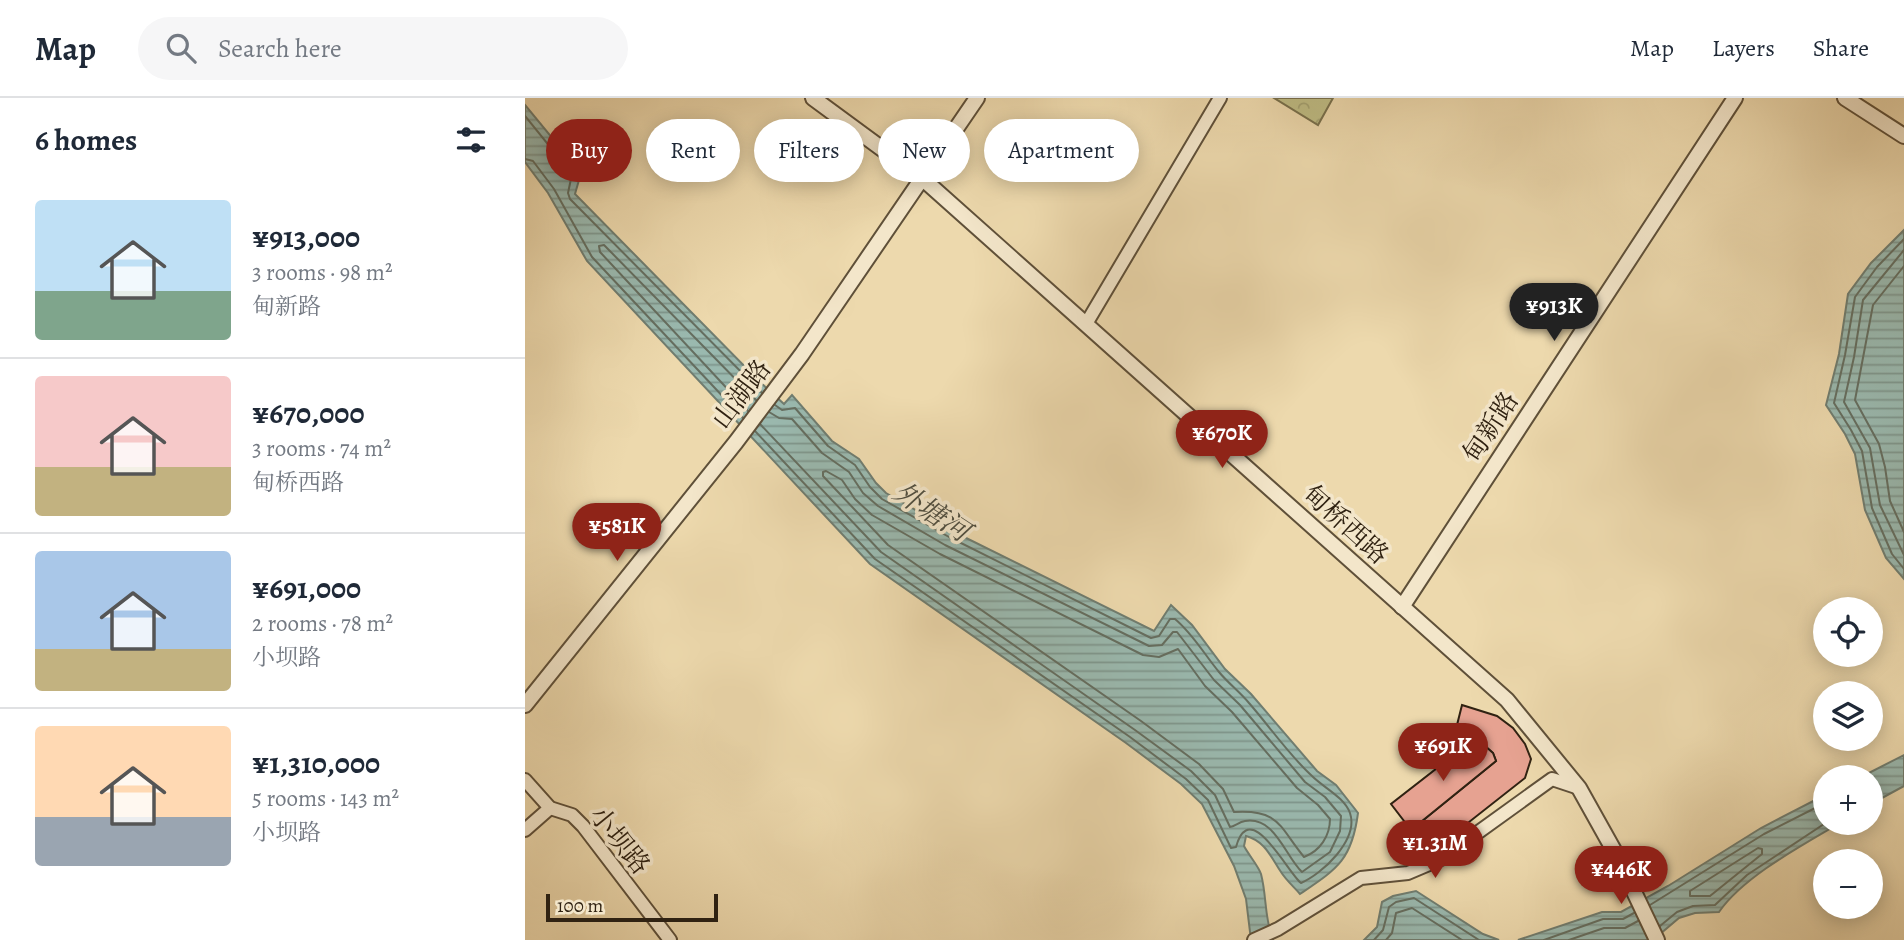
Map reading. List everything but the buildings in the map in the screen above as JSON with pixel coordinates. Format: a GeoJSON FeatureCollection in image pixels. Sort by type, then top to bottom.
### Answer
{"type":"FeatureCollection","features":[{"type":"Feature","properties":{"kind":"street","name":"甸桥西路"},"geometry":{"type":"LineString","coordinates":[[813,98],[878,146]]}},
{"type":"Feature","properties":{"kind":"street","name":"山湖路"},"geometry":{"type":"LineString","coordinates":[[963,119],[977,98]]}},
{"type":"Feature","properties":{"kind":"street"},"geometry":{"type":"LineString","coordinates":[[1086,324],[1220,98]]}},
{"type":"Feature","properties":{"kind":"street","name":"甸新路"},"geometry":{"type":"LineString","coordinates":[[1402,607],[1735,98]]}},
{"type":"Feature","properties":{"kind":"street"},"geometry":{"type":"LineString","coordinates":[[1845,98],[1904,136]]}},
{"type":"Feature","properties":{"kind":"street","name":"山湖路"},"geometry":{"type":"LineString","coordinates":[[525,705],[736,442],[802,354],[921,182]]}},
{"type":"Feature","properties":{"kind":"street","name":"甸桥西路"},"geometry":{"type":"LineString","coordinates":[[926,182],[1507,700],[1579,788],[1617,856],[1657,940]]}},
{"type":"Feature","properties":{"kind":"street","name":"小坝路"},"geometry":{"type":"LineString","coordinates":[[525,779],[550,808],[572,815],[583,825],[670,940]]}},
{"type":"Feature","properties":{"kind":"street"},"geometry":{"type":"LineString","coordinates":[[1254,940],[1278,929],[1361,877],[1408,873],[1441,859],[1552,779],[1579,788]]}},
{"type":"Feature","properties":{"kind":"street"},"geometry":{"type":"LineString","coordinates":[[525,830],[550,808]]}},
{"type":"Feature","properties":{"kind":"green space"},"geometry":{"type":"Polygon","coordinates":[[[1274,98],[1333,98],[1318,125],[1274,98]]]}},
{"type":"Feature","properties":{"kind":"water"},"geometry":{"type":"Polygon","coordinates":[[[525,105],[546,130],[546,182],[578,182],[575,194],[760,382],[784,404],[792,395],[832,441],[859,459],[886,493],[952,531],[1154,631],[1171,605],[1192,625],[1225,669],[1251,694],[1317,771],[1336,785],[1358,813],[1352,842],[1341,862],[1300,894],[1263,846],[1246,836],[1244,846],[1261,874],[1273,940],[1251,940],[1246,899],[1234,866],[1202,804],[1181,784],[1126,743],[870,564],[587,261],[548,193],[525,162],[525,105]]]}},
{"type":"Feature","properties":{"kind":"water"},"geometry":{"type":"Polygon","coordinates":[[[1904,230],[1904,579],[1886,558],[1865,510],[1855,454],[1826,405],[1839,354],[1848,294],[1871,263],[1904,230]]]}},
{"type":"Feature","properties":{"kind":"water"},"geometry":{"type":"Polygon","coordinates":[[[1904,755],[1904,786],[1883,797],[1883,766],[1904,755]]]}},
{"type":"Feature","properties":{"kind":"water"},"geometry":{"type":"Polygon","coordinates":[[[1813,801],[1813,835],[1819,835],[1743,886],[1719,912],[1695,913],[1679,918],[1653,940],[1518,940],[1602,912],[1621,912],[1761,828],[1813,801]]]}},
{"type":"Feature","properties":{"kind":"water"},"geometry":{"type":"Polygon","coordinates":[[[1416,891],[1483,934],[1499,940],[1364,940],[1377,927],[1382,902],[1393,896],[1416,891]]]}},
{"type":"Feature","properties":{"kind":"water label","name":"外塘河"},"geometry":{"type":"Point","coordinates":[932,511]}}]}
